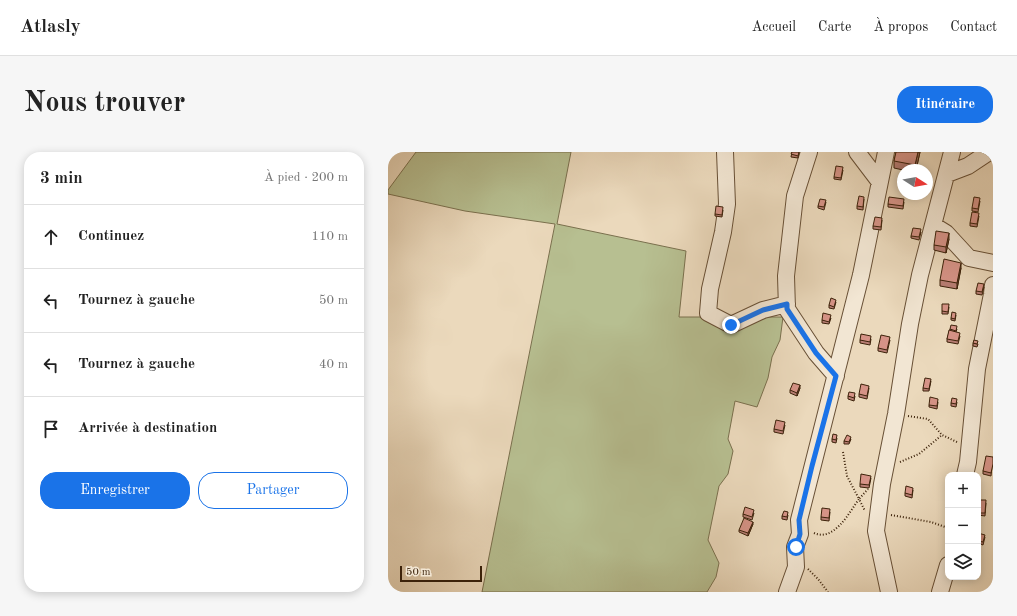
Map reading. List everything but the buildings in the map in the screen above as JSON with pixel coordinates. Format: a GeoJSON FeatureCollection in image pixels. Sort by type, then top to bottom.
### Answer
{"type":"FeatureCollection","features":[{"type":"Feature","properties":{"kind":"street"},"geometry":{"type":"LineString","coordinates":[[725,152],[727,204],[723,232],[710,289],[708,313],[731,325],[763,310],[787,304]]}},
{"type":"Feature","properties":{"kind":"street"},"geometry":{"type":"LineString","coordinates":[[809,152],[795,196],[786,276],[787,309],[816,353],[836,376]]}},
{"type":"Feature","properties":{"kind":"street"},"geometry":{"type":"LineString","coordinates":[[857,152],[879,181]]}},
{"type":"Feature","properties":{"kind":"street"},"geometry":{"type":"LineString","coordinates":[[787,592],[796,567],[796,547],[800,534],[799,520],[861,275],[886,152]]}},
{"type":"Feature","properties":{"kind":"street"},"geometry":{"type":"LineString","coordinates":[[889,592],[876,531],[878,513],[896,414],[910,324],[920,275],[952,152]]}},
{"type":"Feature","properties":{"kind":"street"},"geometry":{"type":"LineString","coordinates":[[947,174],[968,166],[990,152],[993,156]]}},
{"type":"Feature","properties":{"kind":"street"},"geometry":{"type":"LineString","coordinates":[[934,224],[969,258],[993,263]]}},
{"type":"Feature","properties":{"kind":"street"},"geometry":{"type":"LineString","coordinates":[[966,472],[970,447],[977,369],[993,285]]}},
{"type":"Feature","properties":{"kind":"street"},"geometry":{"type":"LineString","coordinates":[[940,592],[945,575]]}},
{"type":"Feature","properties":{"kind":"path"},"geometry":{"type":"LineString","coordinates":[[896,414],[928,419],[942,435],[970,447]]}},
{"type":"Feature","properties":{"kind":"path"},"geometry":{"type":"LineString","coordinates":[[885,471],[903,460],[919,454],[942,435]]}},
{"type":"Feature","properties":{"kind":"path"},"geometry":{"type":"LineString","coordinates":[[842,452],[847,476],[859,499]]}},
{"type":"Feature","properties":{"kind":"path"},"geometry":{"type":"LineString","coordinates":[[799,528],[818,535],[830,534],[842,523],[869,488]]}},
{"type":"Feature","properties":{"kind":"path"},"geometry":{"type":"LineString","coordinates":[[878,513],[931,522],[945,527]]}},
{"type":"Feature","properties":{"kind":"path"},"geometry":{"type":"LineString","coordinates":[[796,557],[818,579],[828,592]]}},
{"type":"Feature","properties":{"kind":"green space"},"geometry":{"type":"Polygon","coordinates":[[[416,152],[571,152],[557,224],[686,251],[679,317],[783,317],[780,340],[772,357],[768,378],[757,407],[735,401],[728,439],[733,451],[728,474],[719,486],[708,540],[719,563],[716,577],[707,592],[482,592],[555,224],[465,211],[388,194],[388,190],[416,152]]]}},
{"type":"Feature","properties":{"kind":"route"},"geometry":{"type":"LineString","coordinates":[[731,325],[763,310],[787,304],[787,309],[816,353],[836,376],[799,520],[800,534],[796,547]]}}]}
